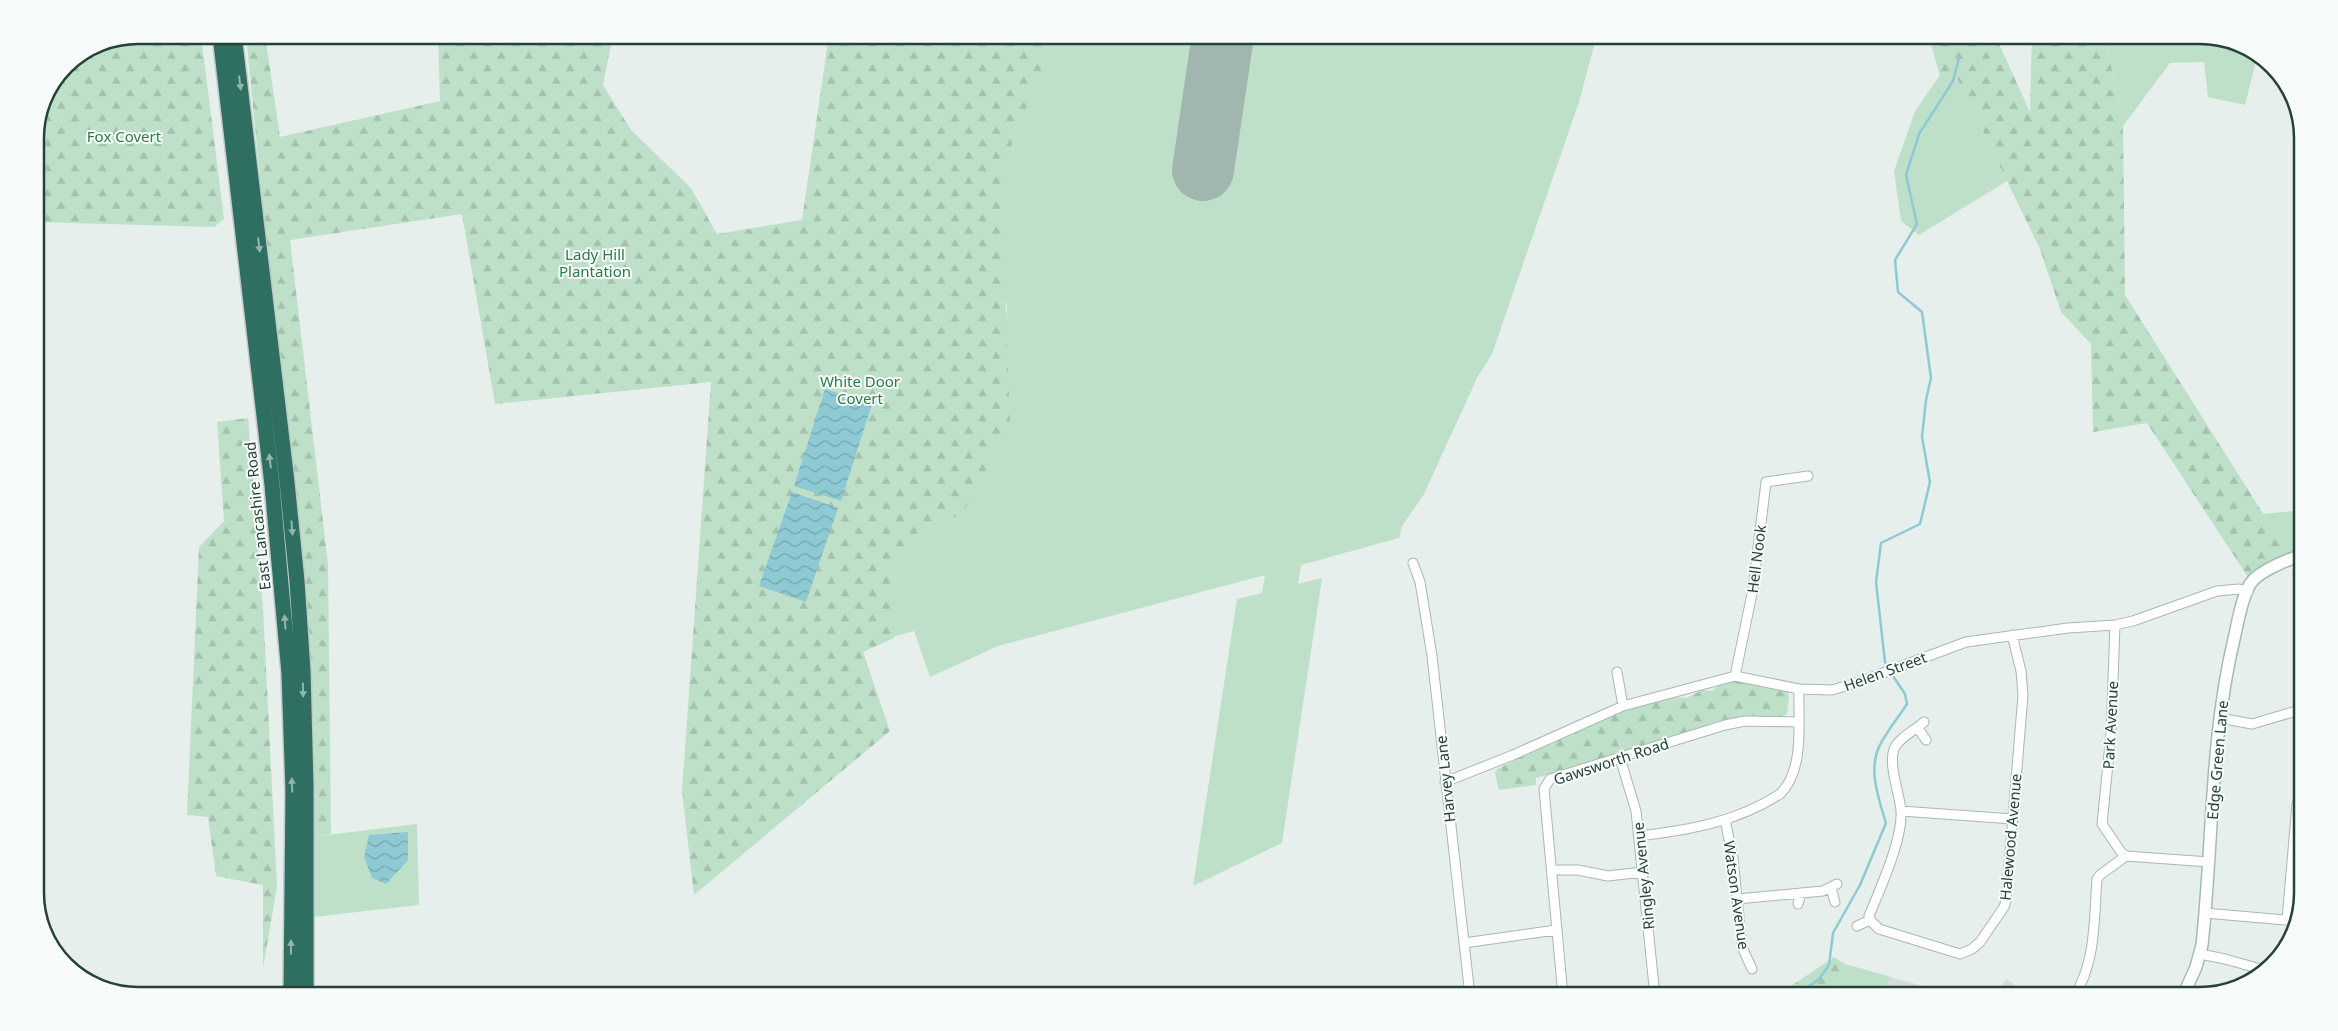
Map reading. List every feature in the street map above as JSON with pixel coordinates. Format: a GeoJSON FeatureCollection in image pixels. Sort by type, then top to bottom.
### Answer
{"type":"FeatureCollection","features":[{"type":"Feature","properties":{"kind":"highway","name":"East Lancashire Road"},"geometry":{"type":"LineString","coordinates":[[221,44],[272,485],[289,673],[293,791],[291,987]]}},
{"type":"Feature","properties":{"kind":"highway"},"geometry":{"type":"LineString","coordinates":[[235,44],[287,482],[303,671],[306,987]]}},
{"type":"Feature","properties":{"kind":"street","name":"Hell Nook"},"geometry":{"type":"LineString","coordinates":[[1735,676],[1753,590],[1766,482],[1808,476]]}},
{"type":"Feature","properties":{"kind":"street","name":"Edge Green Lane"},"geometry":{"type":"LineString","coordinates":[[2187,987],[2200,954],[2205,913],[2220,718],[2230,654],[2250,585],[2275,566],[2294,559]]}},
{"type":"Feature","properties":{"kind":"street","name":"Harvey Lane"},"geometry":{"type":"LineString","coordinates":[[1413,563],[1420,582],[1432,656],[1469,987]]}},
{"type":"Feature","properties":{"kind":"street","name":"Helen Street"},"geometry":{"type":"LineString","coordinates":[[1445,782],[1514,755],[1623,706],[1735,676],[1799,690],[1832,690],[1886,673],[1966,642],[2068,628],[2133,622],[2217,592],[2239,589],[2248,592]]}},
{"type":"Feature","properties":{"kind":"street","name":"Park Avenue"},"geometry":{"type":"LineString","coordinates":[[2115,625],[2111,734],[2102,824],[2121,852],[2126,856]]}},
{"type":"Feature","properties":{"kind":"street","name":"Halewood Avenue"},"geometry":{"type":"LineString","coordinates":[[1870,920],[1879,929],[1954,953],[1964,953],[1972,950],[1980,942],[2006,901],[2023,695],[2021,671],[2012,635]]}},
{"type":"Feature","properties":{"kind":"street"},"geometry":{"type":"LineString","coordinates":[[1617,672],[1623,706]]}},
{"type":"Feature","properties":{"kind":"street"},"geometry":{"type":"LineString","coordinates":[[1639,836],[1695,829],[1725,820],[1772,799],[1788,787],[1795,767],[1799,690]]}},
{"type":"Feature","properties":{"kind":"street"},"geometry":{"type":"LineString","coordinates":[[2220,718],[2252,724],[2294,712]]}},
{"type":"Feature","properties":{"kind":"street","name":"Gawsworth Road"},"geometry":{"type":"LineString","coordinates":[[1562,987],[1545,784],[1550,779],[1725,725],[1745,721],[1798,722]]}},
{"type":"Feature","properties":{"kind":"street"},"geometry":{"type":"LineString","coordinates":[[1857,926],[1870,920],[1896,847],[1901,811],[1893,757],[1895,747],[1921,725],[1926,740]]}},
{"type":"Feature","properties":{"kind":"street","name":"Ringley Avenue"},"geometry":{"type":"LineString","coordinates":[[1620,758],[1636,811],[1654,987]]}},
{"type":"Feature","properties":{"kind":"street"},"geometry":{"type":"LineString","coordinates":[[1901,811],[2013,819]]}},
{"type":"Feature","properties":{"kind":"street","name":"Watson Avenue"},"geometry":{"type":"LineString","coordinates":[[1725,820],[1733,858],[1742,947],[1752,969]]}},
{"type":"Feature","properties":{"kind":"street"},"geometry":{"type":"LineString","coordinates":[[2205,913],[2287,920],[2294,839]]}},
{"type":"Feature","properties":{"kind":"street"},"geometry":{"type":"LineString","coordinates":[[2080,987],[2090,955],[2097,879],[2121,858],[2126,856],[2209,862]]}},
{"type":"Feature","properties":{"kind":"street"},"geometry":{"type":"LineString","coordinates":[[1552,870],[1578,870],[1608,876],[1643,872]]}},
{"type":"Feature","properties":{"kind":"street"},"geometry":{"type":"LineString","coordinates":[[1737,899],[1834,886],[1835,902]]}},
{"type":"Feature","properties":{"kind":"street"},"geometry":{"type":"LineString","coordinates":[[1798,904],[1806,889]]}},
{"type":"Feature","properties":{"kind":"street"},"geometry":{"type":"LineString","coordinates":[[1464,943],[1556,930]]}},
{"type":"Feature","properties":{"kind":"street"},"geometry":{"type":"LineString","coordinates":[[2200,954],[2256,968]]}},
{"type":"Feature","properties":{"kind":"shaded area"},"geometry":{"type":"Polygon","coordinates":[[[1845,964],[1926,987],[1833,987],[1845,964]]]}},
{"type":"Feature","properties":{"kind":"shaded area"},"geometry":{"type":"Polygon","coordinates":[[[2007,979],[2017,987],[1999,987],[2007,979]]]}},
{"type":"Feature","properties":{"kind":"green space","name":"Fox Covert"},"geometry":{"type":"Polygon","coordinates":[[[138,44],[202,44],[224,219],[214,227],[44,222],[44,132],[47,114],[53,96],[71,71],[91,56],[114,47],[138,44]]]}},
{"type":"Feature","properties":{"kind":"green space","name":"White Door Covert"},"geometry":{"type":"Polygon","coordinates":[[[247,44],[266,44],[280,137],[440,101],[438,44],[611,44],[603,85],[631,130],[691,188],[717,234],[802,220],[828,44],[1051,44],[1001,172],[1010,424],[963,513],[914,536],[890,575],[894,638],[863,652],[890,731],[694,895],[682,791],[711,382],[495,404],[462,214],[290,240],[328,564],[331,834],[311,837],[304,567],[267,249],[247,44]]]}},
{"type":"Feature","properties":{"kind":"green space"},"geometry":{"type":"Polygon","coordinates":[[[1044,44],[1595,44],[1579,102],[1492,354],[1478,376],[1423,496],[1402,526],[1399,538],[1301,565],[1298,584],[1322,578],[1282,843],[1193,886],[1237,599],[1262,593],[1265,575],[998,646],[930,677],[914,631],[888,638],[887,594],[894,555],[1005,340],[1007,305],[988,250],[980,207],[1044,44]]]}},
{"type":"Feature","properties":{"kind":"green space"},"geometry":{"type":"Polygon","coordinates":[[[1931,44],[1999,44],[2030,112],[2032,44],[2107,44],[2123,126],[2125,295],[2288,553],[2248,577],[2147,423],[2093,432],[2091,344],[2061,312],[2040,249],[1955,74],[1940,75],[1931,44]]]}},
{"type":"Feature","properties":{"kind":"green space"},"geometry":{"type":"Polygon","coordinates":[[[2107,44],[2206,44],[2242,53],[2256,63],[2245,105],[2208,97],[2204,62],[2170,63],[2123,126],[2107,44]]]}},
{"type":"Feature","properties":{"kind":"green space"},"geometry":{"type":"Polygon","coordinates":[[[1955,74],[2007,181],[1919,235],[1901,221],[1894,171],[1915,111],[1940,75],[1955,74]]]}},
{"type":"Feature","properties":{"kind":"green space"},"geometry":{"type":"Polygon","coordinates":[[[248,418],[263,608],[277,887],[263,968],[263,885],[216,876],[208,817],[187,815],[199,547],[224,521],[217,422],[248,418]]]}},
{"type":"Feature","properties":{"kind":"green space"},"geometry":{"type":"Polygon","coordinates":[[[2294,511],[2294,552],[2288,553],[2263,514],[2294,511]]]}},
{"type":"Feature","properties":{"kind":"green space"},"geometry":{"type":"Polygon","coordinates":[[[1736,680],[1787,692],[1789,695],[1787,714],[1783,716],[1740,717],[1722,720],[1536,778],[1536,785],[1499,790],[1495,773],[1497,769],[1540,748],[1549,740],[1561,739],[1573,730],[1625,708],[1669,697],[1687,698],[1702,690],[1712,691],[1721,684],[1736,680]]]}},
{"type":"Feature","properties":{"kind":"green space"},"geometry":{"type":"Polygon","coordinates":[[[417,824],[419,905],[313,917],[311,837],[417,824]]]}},
{"type":"Feature","properties":{"kind":"green space"},"geometry":{"type":"Polygon","coordinates":[[[1834,957],[1845,964],[1833,987],[1791,986],[1834,957]]]}},
{"type":"Feature","properties":{"kind":"green space"},"geometry":{"type":"Polygon","coordinates":[[[1845,964],[1890,977],[1886,987],[1833,987],[1845,964]]]}},
{"type":"Feature","properties":{"kind":"water"},"geometry":{"type":"Polygon","coordinates":[[[825,389],[872,404],[841,501],[794,486],[825,389]]]}},
{"type":"Feature","properties":{"kind":"water"},"geometry":{"type":"Polygon","coordinates":[[[792,492],[838,508],[806,602],[759,586],[792,492]]]}},
{"type":"Feature","properties":{"kind":"water"},"geometry":{"type":"Polygon","coordinates":[[[408,832],[408,860],[386,884],[372,878],[364,857],[369,835],[408,832]]]}},
{"type":"Feature","properties":{"kind":"waterway"},"geometry":{"type":"LineString","coordinates":[[1889,668],[1885,662],[1876,582],[1881,543],[1920,524],[1930,482],[1922,437],[1926,400],[1931,378],[1922,312],[1898,292],[1895,260],[1917,224],[1906,175],[1919,134],[1953,81],[1959,58]]}},
{"type":"Feature","properties":{"kind":"waterway"},"geometry":{"type":"LineString","coordinates":[[1808,987],[1819,979],[1829,965],[1833,933],[1860,885],[1886,823],[1880,805],[1874,765],[1879,747],[1907,704],[1905,694],[1891,673]]}},
{"type":"Feature","properties":{"kind":"runway"},"geometry":{"type":"LineString","coordinates":[[1203,170],[1222,44]]}},
{"type":"Feature","properties":{"kind":"park label","name":"Lady Hill Plantation"},"geometry":{"type":"Point","coordinates":[595,262]}}]}
